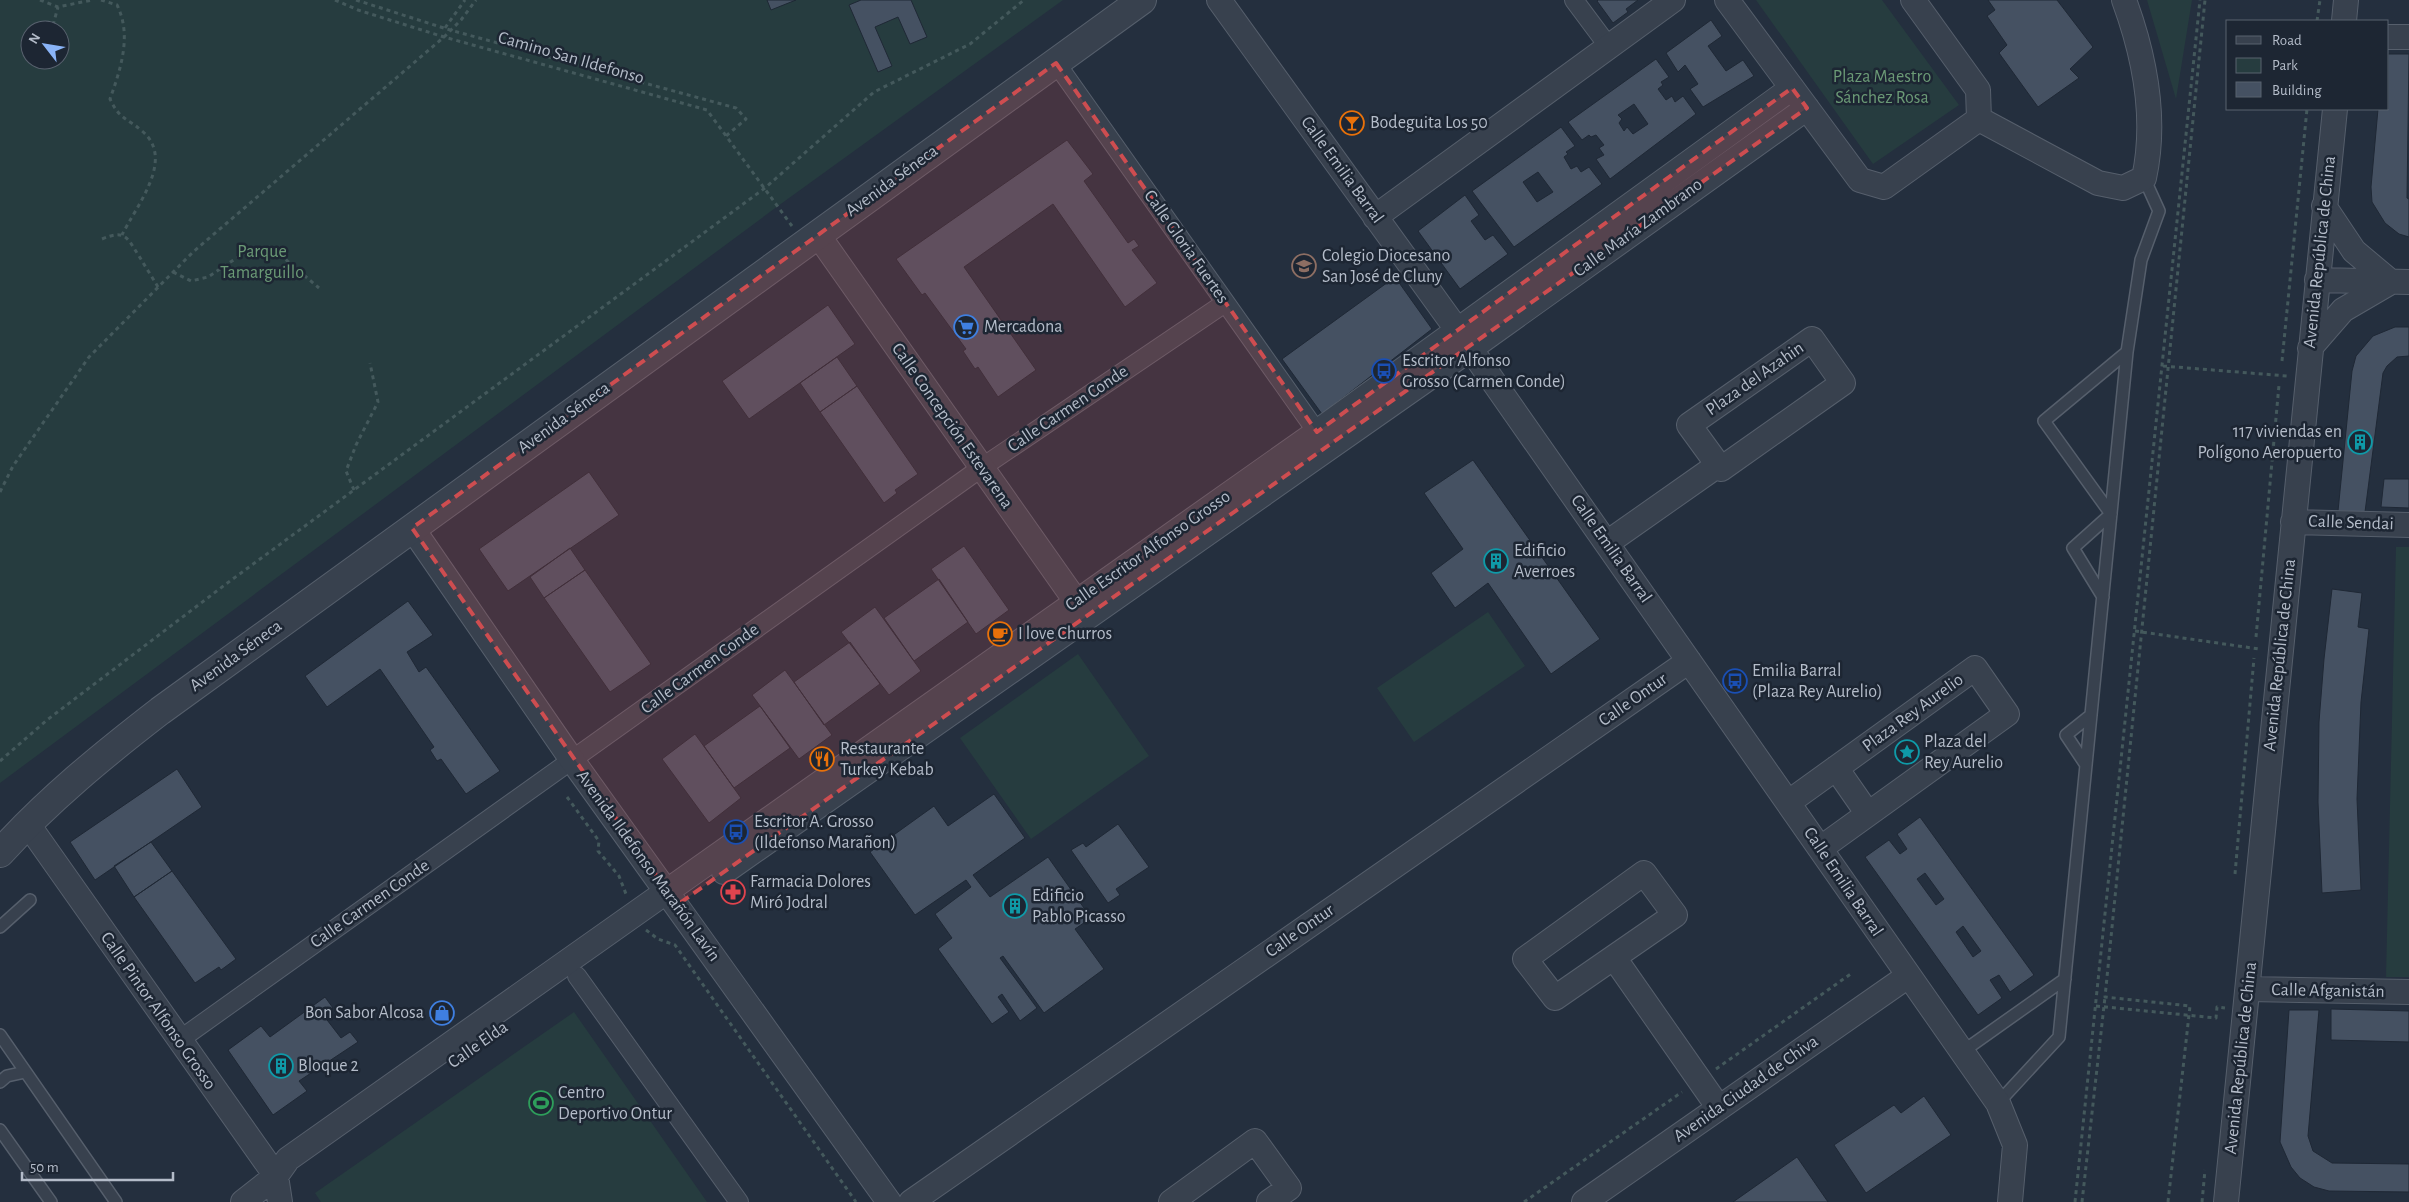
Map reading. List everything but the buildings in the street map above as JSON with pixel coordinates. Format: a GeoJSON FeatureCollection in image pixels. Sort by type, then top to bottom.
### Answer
{"type":"FeatureCollection","features":[{"type":"Feature","properties":{"kind":"street","name":"Avenida Séneca"},"geometry":{"type":"LineString","coordinates":[[0,853],[27,823],[93,763],[145,723],[1142,0]]}},
{"type":"Feature","properties":{"kind":"street","name":"Calle Emilia Barral"},"geometry":{"type":"LineString","coordinates":[[1219,0],[1464,340],[1998,1103],[2015,1145],[2010,1202]]}},
{"type":"Feature","properties":{"kind":"street"},"geometry":{"type":"LineString","coordinates":[[1574,0],[1609,47]]}},
{"type":"Feature","properties":{"kind":"street"},"geometry":{"type":"LineString","coordinates":[[1375,216],[1673,0]]}},
{"type":"Feature","properties":{"kind":"street"},"geometry":{"type":"LineString","coordinates":[[1728,0],[1860,180],[1884,187],[1979,119]]}},
{"type":"Feature","properties":{"kind":"street"},"geometry":{"type":"LineString","coordinates":[[1913,0],[1978,90],[1979,119]]}},
{"type":"Feature","properties":{"kind":"street"},"geometry":{"type":"LineString","coordinates":[[1979,119],[2098,183],[2123,188],[2144,178],[2150,150],[2144,63],[2124,0]]}},
{"type":"Feature","properties":{"kind":"street"},"geometry":{"type":"LineString","coordinates":[[2344,20],[2346,0]]}},
{"type":"Feature","properties":{"kind":"street"},"geometry":{"type":"LineString","coordinates":[[2389,37],[2409,37]]}},
{"type":"Feature","properties":{"kind":"street","name":"Calle Gloria Fuertes"},"geometry":{"type":"LineString","coordinates":[[1056,63],[1317,432]]}},
{"type":"Feature","properties":{"kind":"street","name":"Calle María Zambrano"},"geometry":{"type":"LineString","coordinates":[[1464,340],[1792,88]]}},
{"type":"Feature","properties":{"kind":"street","name":"Calle María Zambrano"},"geometry":{"type":"LineString","coordinates":[[1464,340],[1807,108]]}},
{"type":"Feature","properties":{"kind":"street","name":"Avenida República de China"},"geometry":{"type":"LineString","coordinates":[[2226,1202],[2335,110]]}},
{"type":"Feature","properties":{"kind":"street"},"geometry":{"type":"LineString","coordinates":[[2324,206],[2354,251],[2400,282]]}},
{"type":"Feature","properties":{"kind":"street","name":"Calle Concepción Estevarena"},"geometry":{"type":"LineString","coordinates":[[812,240],[982,468],[1081,609]]}},
{"type":"Feature","properties":{"kind":"street"},"geometry":{"type":"LineString","coordinates":[[2317,280],[2400,282]]}},
{"type":"Feature","properties":{"kind":"street"},"geometry":{"type":"LineString","coordinates":[[2310,348],[2343,310],[2400,282]]}},
{"type":"Feature","properties":{"kind":"street","name":"Calle Carmen Conde"},"geometry":{"type":"LineString","coordinates":[[178,1041],[982,468],[1225,302]]}},
{"type":"Feature","properties":{"kind":"street","name":"Plaza del Azahin"},"geometry":{"type":"LineString","coordinates":[[1812,339],[1843,383],[1721,469],[1718,465],[1689,425],[1812,339]]}},
{"type":"Feature","properties":{"kind":"street","name":"Calle Escritor Alfonso Grosso"},"geometry":{"type":"LineString","coordinates":[[1081,609],[1317,432],[1464,340]]}},
{"type":"Feature","properties":{"kind":"street","name":"Calle Escritor Alfonso Grosso"},"geometry":{"type":"LineString","coordinates":[[672,899],[1464,340]]}},
{"type":"Feature","properties":{"kind":"street","name":"Plaza del Azahin"},"geometry":{"type":"LineString","coordinates":[[1607,543],[1718,465]]}},
{"type":"Feature","properties":{"kind":"street","name":"Calle Sendai"},"geometry":{"type":"LineString","coordinates":[[2294,522],[2409,525]]}},
{"type":"Feature","properties":{"kind":"street","name":"Avenida Ildefonso Marañón Lavín"},"geometry":{"type":"LineString","coordinates":[[412,528],[572,760],[889,1202]]}},
{"type":"Feature","properties":{"kind":"street","name":"Calle Ontur"},"geometry":{"type":"LineString","coordinates":[[911,1202],[1689,661]]}},
{"type":"Feature","properties":{"kind":"street","name":"Plaza Rey Aurelio"},"geometry":{"type":"LineString","coordinates":[[1789,802],[1975,668],[2007,714],[1821,848]]}},
{"type":"Feature","properties":{"kind":"street"},"geometry":{"type":"LineString","coordinates":[[1836,768],[1868,814]]}},
{"type":"Feature","properties":{"kind":"street","name":"Calle Pintor Alfonso Grosso"},"geometry":{"type":"LineString","coordinates":[[27,823],[178,1041],[276,1176],[280,1202]]}},
{"type":"Feature","properties":{"kind":"street"},"geometry":{"type":"LineString","coordinates":[[1644,873],[1676,915],[1615,959],[1555,998],[1525,959],[1644,873]]}},
{"type":"Feature","properties":{"kind":"street","name":"Calle Elda"},"geometry":{"type":"LineString","coordinates":[[276,1176],[298,1172],[577,976],[672,899]]}},
{"type":"Feature","properties":{"kind":"street","name":"Calle Elda"},"geometry":{"type":"LineString","coordinates":[[243,1202],[276,1176],[288,1159],[672,899]]}},
{"type":"Feature","properties":{"kind":"street"},"geometry":{"type":"LineString","coordinates":[[1615,959],[1719,1108]]}},
{"type":"Feature","properties":{"kind":"street"},"geometry":{"type":"LineString","coordinates":[[577,976],[739,1202]]}},
{"type":"Feature","properties":{"kind":"street","name":"Avenida Ciudad de Chiva"},"geometry":{"type":"LineString","coordinates":[[1584,1202],[1908,976]]}},
{"type":"Feature","properties":{"kind":"street","name":"Calle Afganistán"},"geometry":{"type":"LineString","coordinates":[[2247,999],[2409,992]]}},
{"type":"Feature","properties":{"kind":"street"},"geometry":{"type":"LineString","coordinates":[[1171,1202],[1255,1141],[1289,1188],[1269,1202]]}},
{"type":"Feature","properties":{"kind":"lane"},"geometry":{"type":"LineString","coordinates":[[1998,1103],[2059,1037],[2127,352],[2141,260],[2159,211],[2144,178]]}},
{"type":"Feature","properties":{"kind":"lane"},"geometry":{"type":"LineString","coordinates":[[2111,514],[2044,421],[2127,352]]}},
{"type":"Feature","properties":{"kind":"lane"},"geometry":{"type":"LineString","coordinates":[[2103,597],[2073,548],[2111,514]]}},
{"type":"Feature","properties":{"kind":"lane"},"geometry":{"type":"LineString","coordinates":[[2086,765],[2066,735],[2091,716]]}},
{"type":"Feature","properties":{"kind":"lane"},"geometry":{"type":"LineString","coordinates":[[0,927],[30,900]]}},
{"type":"Feature","properties":{"kind":"lane"},"geometry":{"type":"LineString","coordinates":[[1962,1052],[2065,979]]}},
{"type":"Feature","properties":{"kind":"lane"},"geometry":{"type":"LineString","coordinates":[[0,1035],[116,1202]]}},
{"type":"Feature","properties":{"kind":"lane"},"geometry":{"type":"LineString","coordinates":[[0,1082],[8,1076],[25,1072]]}},
{"type":"Feature","properties":{"kind":"lane"},"geometry":{"type":"LineString","coordinates":[[0,1130],[51,1202]]}},
{"type":"Feature","properties":{"kind":"path"},"geometry":{"type":"LineString","coordinates":[[40,0],[58,7],[92,0]]}},
{"type":"Feature","properties":{"kind":"path"},"geometry":{"type":"LineString","coordinates":[[101,0],[117,5],[124,19],[125,43],[119,74],[110,99],[117,114],[143,132],[154,145],[156,166],[148,188],[122,235]]}},
{"type":"Feature","properties":{"kind":"path","name":"Camino San Ildefonso"},"geometry":{"type":"LineString","coordinates":[[335,0],[358,10],[444,37],[707,110],[765,188],[812,240]]}},
{"type":"Feature","properties":{"kind":"path"},"geometry":{"type":"LineString","coordinates":[[356,0],[450,30],[736,108],[746,119],[726,136]]}},
{"type":"Feature","properties":{"kind":"path"},"geometry":{"type":"LineString","coordinates":[[445,28],[465,0]]}},
{"type":"Feature","properties":{"kind":"path"},"geometry":{"type":"LineString","coordinates":[[0,492],[13,466],[88,357],[192,252],[444,37],[476,0]]}},
{"type":"Feature","properties":{"kind":"path"},"geometry":{"type":"LineString","coordinates":[[0,761],[55,714],[354,490],[765,188],[874,92],[970,44],[1024,0]]}},
{"type":"Feature","properties":{"kind":"path"},"geometry":{"type":"LineString","coordinates":[[2075,1202],[2200,0]]}},
{"type":"Feature","properties":{"kind":"path"},"geometry":{"type":"LineString","coordinates":[[2082,1202],[2143,631],[2205,0]]}},
{"type":"Feature","properties":{"kind":"path"},"geometry":{"type":"LineString","coordinates":[[2317,20],[2320,0]]}},
{"type":"Feature","properties":{"kind":"path"},"geometry":{"type":"LineString","coordinates":[[54,20],[58,7]]}},
{"type":"Feature","properties":{"kind":"path"},"geometry":{"type":"LineString","coordinates":[[2282,361],[2306,110]]}},
{"type":"Feature","properties":{"kind":"path"},"geometry":{"type":"LineString","coordinates":[[102,239],[112,235],[122,235],[131,241],[158,287]]}},
{"type":"Feature","properties":{"kind":"path"},"geometry":{"type":"LineString","coordinates":[[173,272],[190,280],[208,277],[244,254],[271,247],[319,288]]}},
{"type":"Feature","properties":{"kind":"path"},"geometry":{"type":"LineString","coordinates":[[354,490],[346,471],[356,445],[378,402],[370,362]]}},
{"type":"Feature","properties":{"kind":"path"},"geometry":{"type":"LineString","coordinates":[[2163,366],[2307,378]]}},
{"type":"Feature","properties":{"kind":"path"},"geometry":{"type":"LineString","coordinates":[[2256,637],[2280,385]]}},
{"type":"Feature","properties":{"kind":"path"},"geometry":{"type":"LineString","coordinates":[[2135,631],[2280,652]]}},
{"type":"Feature","properties":{"kind":"path"},"geometry":{"type":"LineString","coordinates":[[2234,882],[2254,658]]}},
{"type":"Feature","properties":{"kind":"path"},"geometry":{"type":"LineString","coordinates":[[568,797],[599,841],[598,851],[619,876],[628,898]]}},
{"type":"Feature","properties":{"kind":"path"},"geometry":{"type":"LineString","coordinates":[[648,932],[658,939],[675,945],[856,1202]]}},
{"type":"Feature","properties":{"kind":"path"},"geometry":{"type":"LineString","coordinates":[[1710,1072],[1852,973]]}},
{"type":"Feature","properties":{"kind":"path"},"geometry":{"type":"LineString","coordinates":[[2105,997],[2190,1006],[2168,1202]]}},
{"type":"Feature","properties":{"kind":"path"},"geometry":{"type":"LineString","coordinates":[[2096,1006],[2216,1018],[2217,1007],[2247,999]]}},
{"type":"Feature","properties":{"kind":"path"},"geometry":{"type":"LineString","coordinates":[[1524,1202],[1685,1090]]}},
{"type":"Feature","properties":{"kind":"highlighted area"},"geometry":{"type":"Polygon","coordinates":[[[1056,63],[1317,432],[1792,88],[1807,108],[677,905],[412,528],[1056,63]]]}},
{"type":"Feature","properties":{"kind":"green space","name":"Parque Tamarguillo"},"geometry":{"type":"Polygon","coordinates":[[[0,0],[1063,0],[778,206],[0,783],[0,0]]]}},
{"type":"Feature","properties":{"kind":"green space","name":"Plaza Maestro Sánchez Rosa"},"geometry":{"type":"Polygon","coordinates":[[[1756,0],[1882,0],[1959,105],[1873,164],[1756,0]]]}},
{"type":"Feature","properties":{"kind":"green space"},"geometry":{"type":"Polygon","coordinates":[[[2147,0],[2192,0],[2176,99],[2147,0]]]}},
{"type":"Feature","properties":{"kind":"green space"},"geometry":{"type":"Polygon","coordinates":[[[2396,547],[2409,547],[2409,977],[2386,977],[2396,547]]]}},
{"type":"Feature","properties":{"kind":"green space"},"geometry":{"type":"Polygon","coordinates":[[[1488,612],[1525,666],[1414,742],[1377,688],[1488,612]]]}},
{"type":"Feature","properties":{"kind":"green space"},"geometry":{"type":"Polygon","coordinates":[[[1078,654],[1149,756],[1031,839],[960,738],[1078,654]]]}},
{"type":"Feature","properties":{"kind":"green space","name":"Centro Deportivo Ontur"},"geometry":{"type":"Polygon","coordinates":[[[574,1012],[707,1202],[321,1202],[315,1193],[574,1012]]]}},
{"type":"Feature","properties":{"kind":"place","name":"Bodeguita Los 50"},"geometry":{"type":"Point","coordinates":[1352,123]}},
{"type":"Feature","properties":{"kind":"place","name":"Colegio Diocesano San José de Cluny"},"geometry":{"type":"Point","coordinates":[1304,266]}},
{"type":"Feature","properties":{"kind":"place","name":"Mercadona"},"geometry":{"type":"Point","coordinates":[966,327]}},
{"type":"Feature","properties":{"kind":"place","name":"Escritor Alfonso Grosso (Carmen Conde)"},"geometry":{"type":"Point","coordinates":[1384,371]}},
{"type":"Feature","properties":{"kind":"place","name":"117 viviendas en Polígono Aeropuerto"},"geometry":{"type":"Point","coordinates":[2360,442]}},
{"type":"Feature","properties":{"kind":"place","name":"Edificio Averroes"},"geometry":{"type":"Point","coordinates":[1496,561]}},
{"type":"Feature","properties":{"kind":"place","name":"I love Churros"},"geometry":{"type":"Point","coordinates":[1000,634]}},
{"type":"Feature","properties":{"kind":"place","name":"Emilia Barral (Plaza Rey Aurelio)"},"geometry":{"type":"Point","coordinates":[1735,681]}},
{"type":"Feature","properties":{"kind":"place","name":"Plaza del Rey Aurelio"},"geometry":{"type":"Point","coordinates":[1907,752]}},
{"type":"Feature","properties":{"kind":"place","name":"Restaurante Turkey Kebab"},"geometry":{"type":"Point","coordinates":[822,759]}},
{"type":"Feature","properties":{"kind":"place","name":"Escritor A. Grosso (Ildefonso Marañon)"},"geometry":{"type":"Point","coordinates":[736,832]}},
{"type":"Feature","properties":{"kind":"place","name":"Farmacia Dolores Miró Jodral"},"geometry":{"type":"Point","coordinates":[733,892]}},
{"type":"Feature","properties":{"kind":"place","name":"Edificio Pablo Picasso"},"geometry":{"type":"Point","coordinates":[1015,906]}},
{"type":"Feature","properties":{"kind":"place","name":"Bon Sabor Alcosa"},"geometry":{"type":"Point","coordinates":[442,1013]}},
{"type":"Feature","properties":{"kind":"place","name":"Bloque 2"},"geometry":{"type":"Point","coordinates":[281,1066]}},
{"type":"Feature","properties":{"kind":"place","name":"Centro Deportivo Ontur"},"geometry":{"type":"Point","coordinates":[541,1103]}}]}
